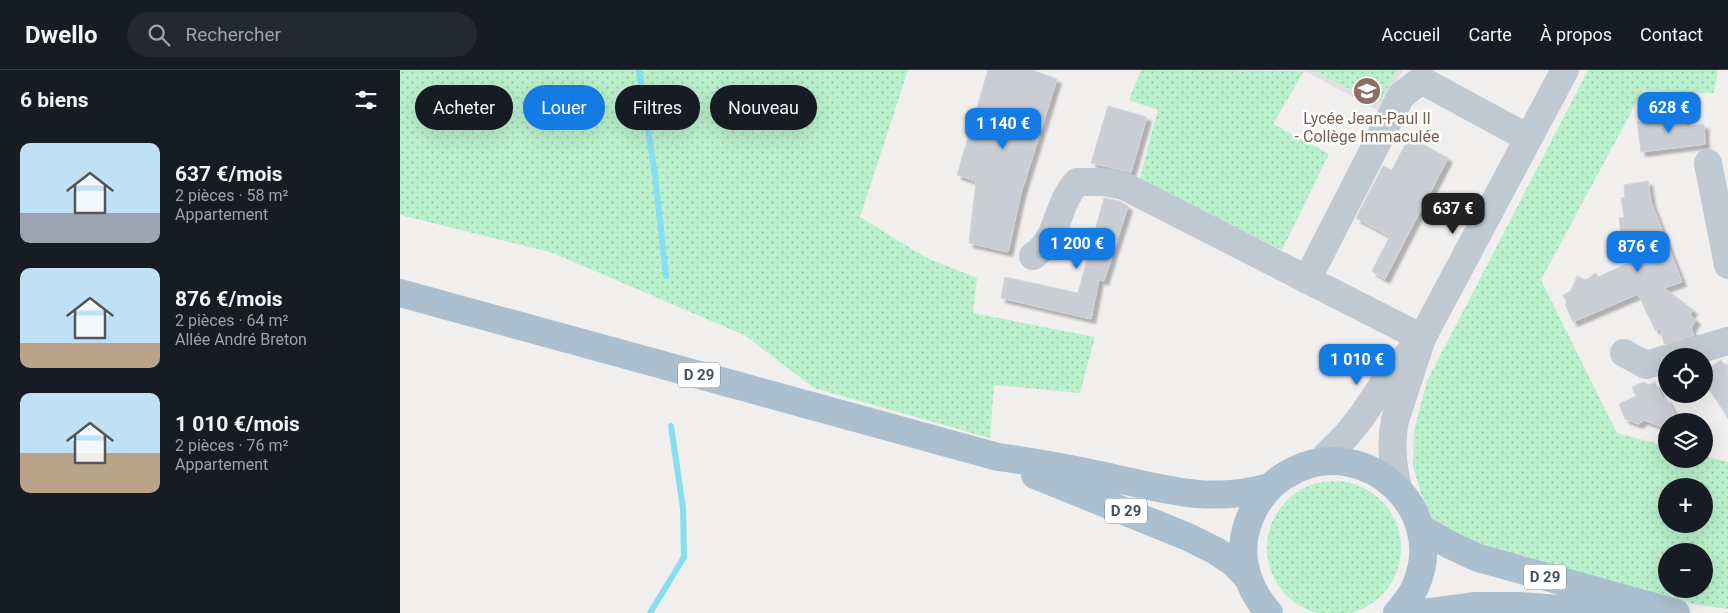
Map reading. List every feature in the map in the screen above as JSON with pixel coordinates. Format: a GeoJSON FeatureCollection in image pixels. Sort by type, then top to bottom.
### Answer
{"type":"FeatureCollection","features":[{"type":"Feature","properties":{"kind":"main road","name":"D 29"},"geometry":{"type":"LineString","coordinates":[[400,292],[998,457],[1049,464],[1175,492],[1199,495],[1226,496],[1270,487]]}},
{"type":"Feature","properties":{"kind":"main road","name":"D 29"},"geometry":{"type":"LineString","coordinates":[[998,457],[1046,480],[1095,498],[1188,537],[1216,551],[1234,564],[1247,577]]}},
{"type":"Feature","properties":{"kind":"main road"},"geometry":{"type":"LineString","coordinates":[[1262,609],[1247,577],[1244,561],[1243,545],[1251,513],[1259,499],[1285,474],[1302,466],[1321,461],[1342,461],[1363,465],[1382,475],[1398,488],[1412,506],[1420,528],[1423,547],[1422,566],[1417,584],[1397,613]]}},
{"type":"Feature","properties":{"kind":"main road","name":"D 29"},"geometry":{"type":"LineString","coordinates":[[1420,528],[1478,558],[1676,613]]}},
{"type":"Feature","properties":{"kind":"main road","name":"D 29"},"geometry":{"type":"LineString","coordinates":[[1422,613],[1474,606],[1519,606],[1615,613]]}},
{"type":"Feature","properties":{"kind":"street"},"geometry":{"type":"LineString","coordinates":[[1398,488],[1392,446],[1395,420],[1422,338],[1565,70]]}},
{"type":"Feature","properties":{"kind":"street"},"geometry":{"type":"LineString","coordinates":[[1307,280],[1402,96],[1421,80],[1528,138]]}},
{"type":"Feature","properties":{"kind":"street"},"geometry":{"type":"LineString","coordinates":[[1708,163],[1728,265]]}},
{"type":"Feature","properties":{"kind":"street"},"geometry":{"type":"LineString","coordinates":[[1033,256],[1042,250],[1052,236],[1067,192],[1076,182],[1105,182],[1124,186],[1422,338]]}},
{"type":"Feature","properties":{"kind":"street"},"geometry":{"type":"LineString","coordinates":[[1321,461],[1347,435],[1392,371],[1422,338]]}},
{"type":"Feature","properties":{"kind":"street"},"geometry":{"type":"LineString","coordinates":[[1706,348],[1728,342]]}},
{"type":"Feature","properties":{"kind":"street"},"geometry":{"type":"LineString","coordinates":[[1624,352],[1646,365],[1658,361]]}},
{"type":"Feature","properties":{"kind":"shaded area","name":"Lycée Jean-Paul II - Collège Immaculée"},"geometry":{"type":"Polygon","coordinates":[[[1303,70],[1403,70],[1381,112],[1303,70]]]}},
{"type":"Feature","properties":{"kind":"green space"},"geometry":{"type":"Polygon","coordinates":[[[400,70],[908,70],[860,217],[925,257],[977,278],[973,313],[1095,337],[1080,393],[994,385],[990,438],[814,388],[746,336],[553,253],[400,215],[400,70]]]}},
{"type":"Feature","properties":{"kind":"green space"},"geometry":{"type":"Polygon","coordinates":[[[1141,70],[1304,71],[1273,124],[1329,154],[1282,250],[1139,181],[1158,110],[1129,100],[1141,70]]]}},
{"type":"Feature","properties":{"kind":"green space","name":"Lycée Jean-Paul II - Collège Immaculée"},"geometry":{"type":"Polygon","coordinates":[[[1312,70],[1397,70],[1379,104],[1312,70]]]}},
{"type":"Feature","properties":{"kind":"green space"},"geometry":{"type":"Polygon","coordinates":[[[1588,70],[1718,70],[1714,93],[1643,90],[1541,280],[1617,433],[1658,444],[1658,468],[1713,468],[1713,458],[1728,462],[1728,609],[1668,598],[1713,598],[1713,543],[1658,543],[1658,596],[1570,576],[1507,558],[1434,522],[1421,494],[1413,466],[1414,431],[1427,381],[1588,70]]]}},
{"type":"Feature","properties":{"kind":"green space"},"geometry":{"type":"Polygon","coordinates":[[[1321,482],[1347,482],[1371,492],[1382,500],[1390,511],[1400,535],[1400,561],[1390,585],[1382,596],[1371,604],[1347,614],[1321,614],[1297,604],[1286,596],[1278,585],[1268,561],[1268,535],[1278,511],[1286,500],[1297,492],[1321,482]]]}},
{"type":"Feature","properties":{"kind":"building"},"geometry":{"type":"Polygon","coordinates":[[[988,70],[1032,70],[1057,79],[1021,193],[1008,252],[969,243],[976,181],[957,175],[988,70]]]}},
{"type":"Feature","properties":{"kind":"building"},"geometry":{"type":"Polygon","coordinates":[[[1108,106],[1147,117],[1131,172],[1091,163],[1108,106]]]}},
{"type":"Feature","properties":{"kind":"building"},"geometry":{"type":"Polygon","coordinates":[[[1663,118],[1673,120],[1685,118],[1686,127],[1704,124],[1705,144],[1641,152],[1637,122],[1663,118]]]}},
{"type":"Feature","properties":{"kind":"building"},"geometry":{"type":"Polygon","coordinates":[[[1409,137],[1448,158],[1430,193],[1432,195],[1418,215],[1385,279],[1372,271],[1390,236],[1356,218],[1383,166],[1392,170],[1409,137]]]}},
{"type":"Feature","properties":{"kind":"building"},"geometry":{"type":"Polygon","coordinates":[[[1648,181],[1651,202],[1682,282],[1664,288],[1693,310],[1690,315],[1696,320],[1691,328],[1694,335],[1668,344],[1664,344],[1660,328],[1655,330],[1638,294],[1573,322],[1563,295],[1571,291],[1577,276],[1586,280],[1596,273],[1598,277],[1637,259],[1627,233],[1621,234],[1619,218],[1624,217],[1621,198],[1625,197],[1624,185],[1648,181]]]}},
{"type":"Feature","properties":{"kind":"building"},"geometry":{"type":"Polygon","coordinates":[[[1104,198],[1119,201],[1128,206],[1104,281],[1099,279],[1091,319],[1001,298],[1005,277],[1078,293],[1104,198]]]}},
{"type":"Feature","properties":{"kind":"building"},"geometry":{"type":"Polygon","coordinates":[[[1721,360],[1728,370],[1728,418],[1713,395],[1713,366],[1721,360]]]}},
{"type":"Feature","properties":{"kind":"building"},"geometry":{"type":"Polygon","coordinates":[[[1643,382],[1649,385],[1655,382],[1658,388],[1658,403],[1669,403],[1674,413],[1658,413],[1658,425],[1644,420],[1638,424],[1625,419],[1619,404],[1636,396],[1632,387],[1643,382]]]}},
{"type":"Feature","properties":{"kind":"waterway"},"geometry":{"type":"LineString","coordinates":[[639,70],[655,175],[666,276]]}},
{"type":"Feature","properties":{"kind":"waterway"},"geometry":{"type":"LineString","coordinates":[[650,613],[684,557],[683,508],[671,426]]}},
{"type":"Feature","properties":{"kind":"place","name":"Lycée Jean-Paul II - Collège Immaculée"},"geometry":{"type":"Point","coordinates":[1367,91]}}]}
